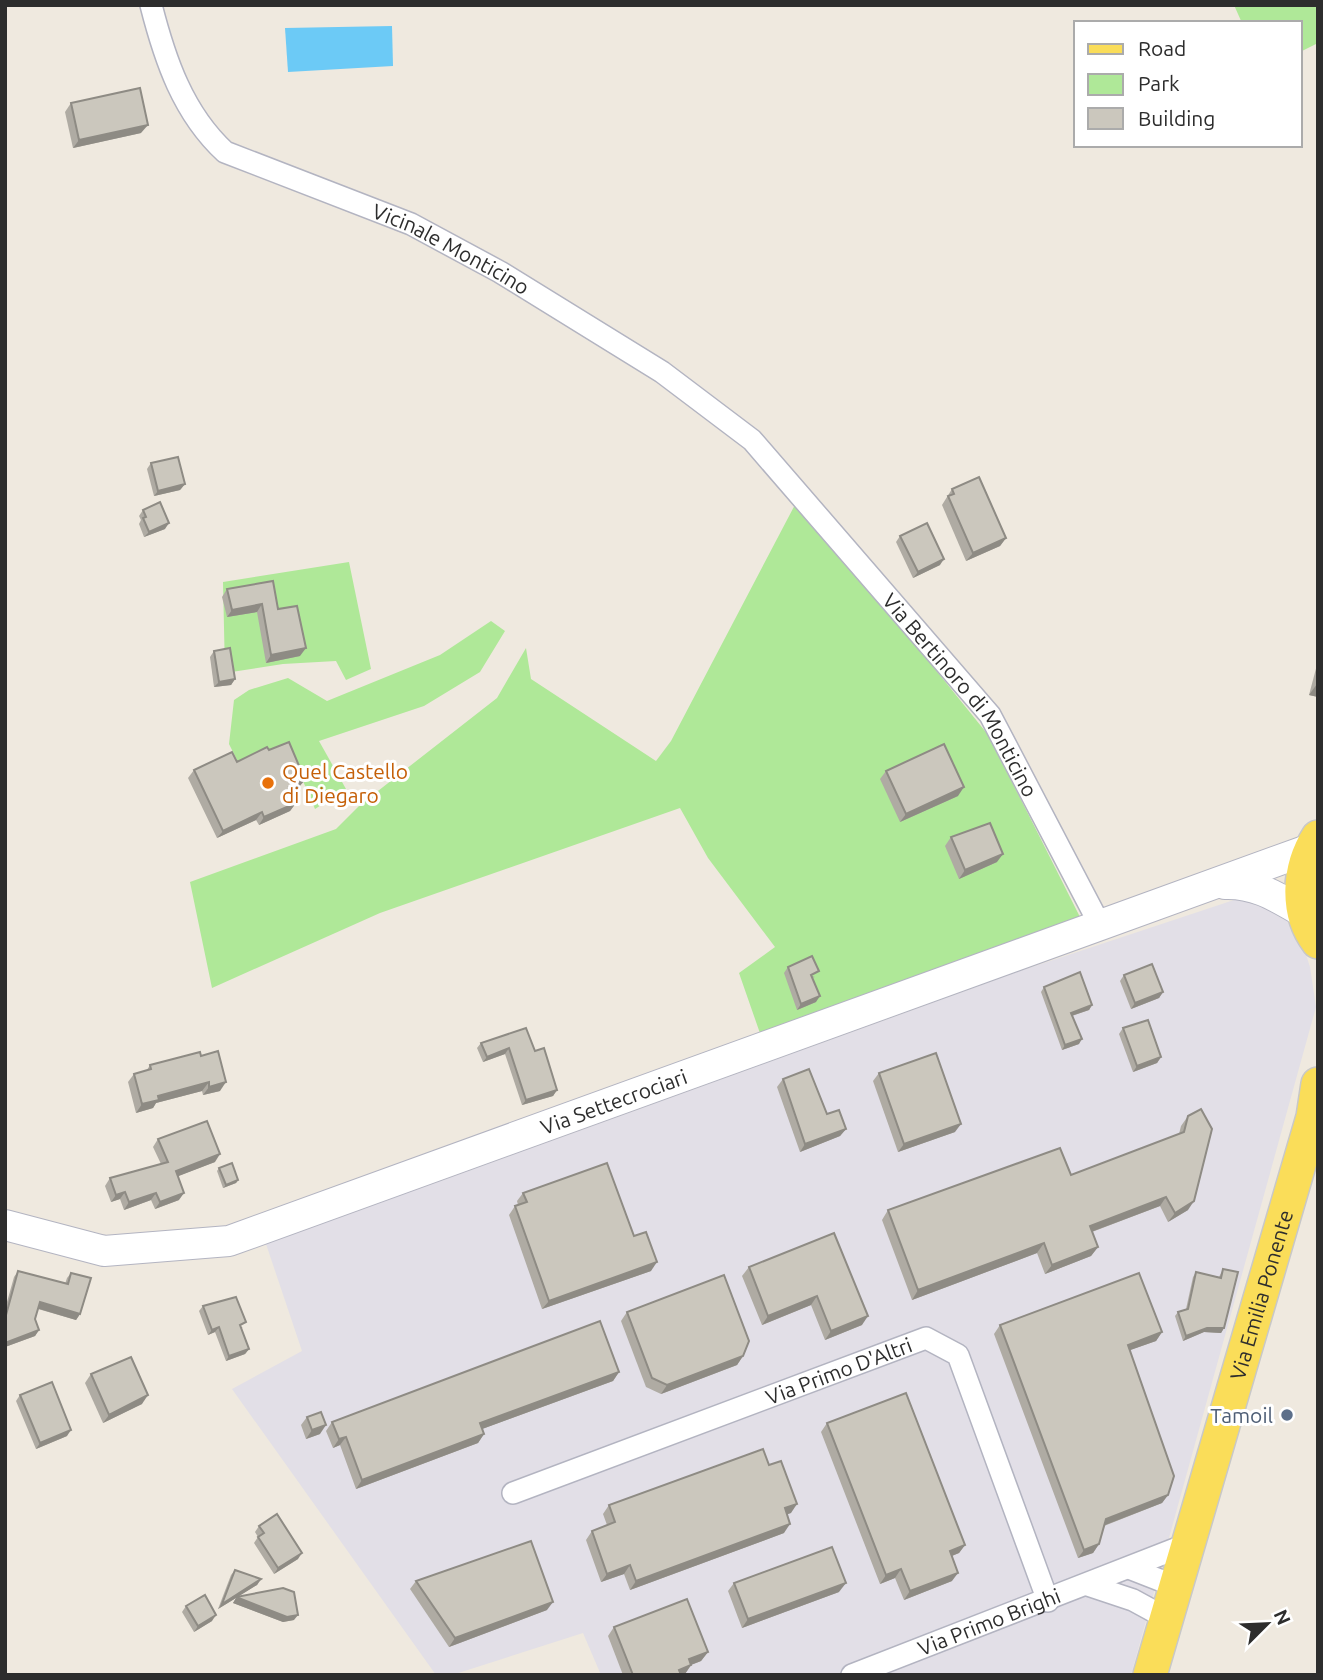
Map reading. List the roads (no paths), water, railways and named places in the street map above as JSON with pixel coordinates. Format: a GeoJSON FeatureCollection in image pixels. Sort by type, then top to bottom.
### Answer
{"type":"FeatureCollection","features":[{"type":"Feature","properties":{"kind":"main road","name":"Via Settecrociari"},"geometry":{"type":"LineString","coordinates":[[5,1225],[104,1251],[229,1241],[1101,927],[1214,885],[1314,843]]}},
{"type":"Feature","properties":{"kind":"main road"},"geometry":{"type":"LineString","coordinates":[[1314,843],[1301,880],[1303,912],[1318,942]]}},
{"type":"Feature","properties":{"kind":"main road","name":"Via Settecrociari"},"geometry":{"type":"LineString","coordinates":[[1214,885],[1242,883],[1262,889],[1303,912]]}},
{"type":"Feature","properties":{"kind":"main road","name":"Via Emilia Ponente"},"geometry":{"type":"LineString","coordinates":[[1150,1675],[1315,1112],[1318,1084]]}},
{"type":"Feature","properties":{"kind":"street","name":"Vicinale Monticino"},"geometry":{"type":"LineString","coordinates":[[151,5],[177,86],[202,131],[225,152],[411,224],[500,272],[662,372],[752,440],[790,482]]}},
{"type":"Feature","properties":{"kind":"street","name":"Via Bertinoro di Monticino"},"geometry":{"type":"LineString","coordinates":[[790,482],[990,715],[1101,927]]}},
{"type":"Feature","properties":{"kind":"street","name":"Via Primo D'Altri"},"geometry":{"type":"LineString","coordinates":[[513,1493],[926,1338],[958,1355],[1048,1601]]}},
{"type":"Feature","properties":{"kind":"street","name":"Via Primo Brighi"},"geometry":{"type":"LineString","coordinates":[[852,1675],[1048,1601],[1188,1544]]}},
{"type":"Feature","properties":{"kind":"street"},"geometry":{"type":"LineString","coordinates":[[1129,1568],[1175,1586]]}},
{"type":"Feature","properties":{"kind":"street","name":"Via Primo Brighi"},"geometry":{"type":"LineString","coordinates":[[1088,1585],[1133,1600],[1166,1618]]}},
{"type":"Feature","properties":{"kind":"street"},"geometry":{"type":"LineString","coordinates":[[1133,1600],[1175,1586]]}},
{"type":"Feature","properties":{"kind":"water"},"geometry":{"type":"Polygon","coordinates":[[[392,26],[393,66],[288,72],[285,28],[392,26]]]}},
{"type":"Feature","properties":{"kind":"place","name":"Quel Castello di Diegaro"},"geometry":{"type":"Point","coordinates":[268,783]}},
{"type":"Feature","properties":{"kind":"place","name":"Tamoil"},"geometry":{"type":"Point","coordinates":[1287,1415]}}]}
